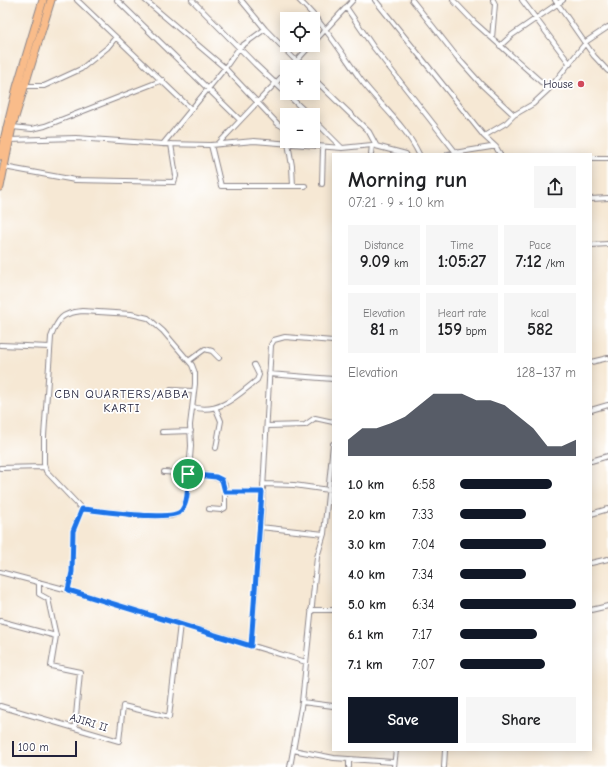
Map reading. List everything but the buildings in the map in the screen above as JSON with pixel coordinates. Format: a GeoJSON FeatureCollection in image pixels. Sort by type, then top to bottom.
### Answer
{"type":"FeatureCollection","features":[{"type":"Feature","properties":{"kind":"main road"},"geometry":{"type":"LineString","coordinates":[[0,156],[17,87],[43,0]]}},
{"type":"Feature","properties":{"kind":"main road"},"geometry":{"type":"LineString","coordinates":[[0,187],[12,128],[51,0]]}},
{"type":"Feature","properties":{"kind":"street"},"geometry":{"type":"LineString","coordinates":[[77,0],[163,80],[191,109]]}},
{"type":"Feature","properties":{"kind":"street"},"geometry":{"type":"LineString","coordinates":[[118,0],[240,120]]}},
{"type":"Feature","properties":{"kind":"street"},"geometry":{"type":"LineString","coordinates":[[145,0],[225,68],[280,125]]}},
{"type":"Feature","properties":{"kind":"street"},"geometry":{"type":"LineString","coordinates":[[192,0],[239,48],[302,108]]}},
{"type":"Feature","properties":{"kind":"street"},"geometry":{"type":"LineString","coordinates":[[241,0],[265,29],[295,60]]}},
{"type":"Feature","properties":{"kind":"street"},"geometry":{"type":"LineString","coordinates":[[299,0],[326,29],[362,80],[412,139],[419,153]]}},
{"type":"Feature","properties":{"kind":"street"},"geometry":{"type":"LineString","coordinates":[[320,35],[354,0]]}},
{"type":"Feature","properties":{"kind":"street"},"geometry":{"type":"LineString","coordinates":[[374,0],[499,153]]}},
{"type":"Feature","properties":{"kind":"street"},"geometry":{"type":"LineString","coordinates":[[412,0],[457,57],[482,85],[514,115]]}},
{"type":"Feature","properties":{"kind":"street"},"geometry":{"type":"LineString","coordinates":[[453,0],[500,46],[549,89]]}},
{"type":"Feature","properties":{"kind":"street"},"geometry":{"type":"LineString","coordinates":[[492,38],[495,4],[493,0]]}},
{"type":"Feature","properties":{"kind":"street"},"geometry":{"type":"LineString","coordinates":[[522,0],[570,64]]}},
{"type":"Feature","properties":{"kind":"street"},"geometry":{"type":"LineString","coordinates":[[500,46],[512,35],[536,19],[556,2],[563,0]]}},
{"type":"Feature","properties":{"kind":"street"},"geometry":{"type":"LineString","coordinates":[[556,2],[585,43],[608,71]]}},
{"type":"Feature","properties":{"kind":"street"},"geometry":{"type":"LineString","coordinates":[[346,7],[374,48],[457,153],[496,147]]}},
{"type":"Feature","properties":{"kind":"street"},"geometry":{"type":"LineString","coordinates":[[484,136],[533,104],[549,89],[585,43],[608,27]]}},
{"type":"Feature","properties":{"kind":"street"},"geometry":{"type":"LineString","coordinates":[[163,144],[225,68],[239,48],[265,29]]}},
{"type":"Feature","properties":{"kind":"street"},"geometry":{"type":"LineString","coordinates":[[24,86],[44,86],[80,69],[107,48],[116,37]]}},
{"type":"Feature","properties":{"kind":"street"},"geometry":{"type":"LineString","coordinates":[[297,60],[304,52]]}},
{"type":"Feature","properties":{"kind":"street"},"geometry":{"type":"LineString","coordinates":[[218,144],[280,79]]}},
{"type":"Feature","properties":{"kind":"street"},"geometry":{"type":"LineString","coordinates":[[12,128],[32,129],[45,126],[163,80]]}},
{"type":"Feature","properties":{"kind":"street"},"geometry":{"type":"LineString","coordinates":[[320,85],[369,132],[374,145],[371,153]]}},
{"type":"Feature","properties":{"kind":"street"},"geometry":{"type":"LineString","coordinates":[[320,126],[342,148]]}},
{"type":"Feature","properties":{"kind":"street"},"geometry":{"type":"LineString","coordinates":[[9,140],[76,138],[163,144],[211,145],[254,141],[280,143]]}},
{"type":"Feature","properties":{"kind":"street"},"geometry":{"type":"LineString","coordinates":[[4,167],[75,180],[174,182],[176,176],[171,144]]}},
{"type":"Feature","properties":{"kind":"street"},"geometry":{"type":"LineString","coordinates":[[211,145],[221,186],[305,186]]}},
{"type":"Feature","properties":{"kind":"street"},"geometry":{"type":"LineString","coordinates":[[320,148],[342,148],[374,145],[402,153]]}},
{"type":"Feature","properties":{"kind":"street"},"geometry":{"type":"LineString","coordinates":[[289,148],[293,186]]}},
{"type":"Feature","properties":{"kind":"street"},"geometry":{"type":"LineString","coordinates":[[322,184],[323,148]]}},
{"type":"Feature","properties":{"kind":"street"},"geometry":{"type":"LineString","coordinates":[[592,158],[608,158]]}},
{"type":"Feature","properties":{"kind":"street"},"geometry":{"type":"LineString","coordinates":[[592,199],[608,198]]}},
{"type":"Feature","properties":{"kind":"street"},"geometry":{"type":"LineString","coordinates":[[592,245],[608,244]]}},
{"type":"Feature","properties":{"kind":"street"},"geometry":{"type":"LineString","coordinates":[[82,310],[131,314],[142,316],[154,323],[190,360],[195,373],[193,391],[194,407],[187,496],[183,509],[175,514],[151,516],[82,509],[73,501],[44,467],[44,436],[50,347],[56,324],[63,316],[71,312],[82,310]]}},
{"type":"Feature","properties":{"kind":"street"},"geometry":{"type":"LineString","coordinates":[[251,646],[267,426],[271,345],[278,338],[332,341]]}},
{"type":"Feature","properties":{"kind":"street"},"geometry":{"type":"LineString","coordinates":[[0,345],[50,347]]}},
{"type":"Feature","properties":{"kind":"street"},"geometry":{"type":"LineString","coordinates":[[190,360],[205,349],[212,351],[219,358]]}},
{"type":"Feature","properties":{"kind":"street"},"geometry":{"type":"LineString","coordinates":[[592,362],[608,358]]}},
{"type":"Feature","properties":{"kind":"street"},"geometry":{"type":"LineString","coordinates":[[194,407],[202,410],[216,409],[257,380],[259,375],[254,365]]}},
{"type":"Feature","properties":{"kind":"street"},"geometry":{"type":"LineString","coordinates":[[269,374],[332,379]]}},
{"type":"Feature","properties":{"kind":"street"},"geometry":{"type":"LineString","coordinates":[[171,390],[193,391]]}},
{"type":"Feature","properties":{"kind":"street"},"geometry":{"type":"LineString","coordinates":[[592,410],[608,405]]}},
{"type":"Feature","properties":{"kind":"street"},"geometry":{"type":"LineString","coordinates":[[216,409],[221,421],[216,448]]}},
{"type":"Feature","properties":{"kind":"street"},"geometry":{"type":"LineString","coordinates":[[267,426],[305,425],[315,418],[332,422]]}},
{"type":"Feature","properties":{"kind":"street"},"geometry":{"type":"LineString","coordinates":[[162,432],[191,431]]}},
{"type":"Feature","properties":{"kind":"street"},"geometry":{"type":"LineString","coordinates":[[592,461],[608,456]]}},
{"type":"Feature","properties":{"kind":"street"},"geometry":{"type":"LineString","coordinates":[[290,767],[302,702],[317,557],[324,534],[332,461]]}},
{"type":"Feature","properties":{"kind":"street"},"geometry":{"type":"LineString","coordinates":[[0,468],[44,467]]}},
{"type":"Feature","properties":{"kind":"street"},"geometry":{"type":"LineString","coordinates":[[164,472],[216,477],[222,480],[225,492],[225,508],[220,510],[209,509]]}},
{"type":"Feature","properties":{"kind":"street"},"geometry":{"type":"LineString","coordinates":[[263,484],[294,485],[329,490]]}},
{"type":"Feature","properties":{"kind":"street"},"geometry":{"type":"LineString","coordinates":[[225,492],[262,492]]}},
{"type":"Feature","properties":{"kind":"street"},"geometry":{"type":"LineString","coordinates":[[68,590],[72,572],[73,531],[82,509]]}},
{"type":"Feature","properties":{"kind":"street"},"geometry":{"type":"LineString","coordinates":[[592,514],[608,509]]}},
{"type":"Feature","properties":{"kind":"street"},"geometry":{"type":"LineString","coordinates":[[260,527],[324,534]]}},
{"type":"Feature","properties":{"kind":"street"},"geometry":{"type":"LineString","coordinates":[[592,563],[608,559]]}},
{"type":"Feature","properties":{"kind":"street"},"geometry":{"type":"LineString","coordinates":[[0,572],[68,590],[306,662]]}},
{"type":"Feature","properties":{"kind":"street"},"geometry":{"type":"LineString","coordinates":[[39,582],[39,594],[48,600],[56,636],[51,666],[80,672],[75,727]]}},
{"type":"Feature","properties":{"kind":"street"},"geometry":{"type":"LineString","coordinates":[[592,610],[608,606]]}},
{"type":"Feature","properties":{"kind":"street"},"geometry":{"type":"LineString","coordinates":[[311,610],[332,610]]}},
{"type":"Feature","properties":{"kind":"street"},"geometry":{"type":"LineString","coordinates":[[0,621],[56,636]]}},
{"type":"Feature","properties":{"kind":"street","name":"AJIRI II"},"geometry":{"type":"LineString","coordinates":[[0,706],[119,741],[123,706],[169,717],[180,624]]}},
{"type":"Feature","properties":{"kind":"street"},"geometry":{"type":"LineString","coordinates":[[302,702],[332,706]]}},
{"type":"Feature","properties":{"kind":"street"},"geometry":{"type":"LineString","coordinates":[[294,750],[350,760],[394,765],[396,751]]}},
{"type":"Feature","properties":{"kind":"street"},"geometry":{"type":"LineString","coordinates":[[444,767],[445,751]]}},
{"type":"Feature","properties":{"kind":"street"},"geometry":{"type":"LineString","coordinates":[[349,767],[350,760]]}},
{"type":"Feature","properties":{"kind":"place","name":"House"},"geometry":{"type":"Point","coordinates":[581,84]}},
{"type":"Feature","properties":{"kind":"district","name":"CBN QUARTERS/ABBA KARTI"},"geometry":{"type":"Point","coordinates":[122,401]}},
{"type":"Feature","properties":{"kind":"route"},"geometry":{"type":"LineString","coordinates":[[188,474],[216,477],[222,480],[225,485],[225,492],[262,492],[251,646],[68,590],[72,572],[73,531],[82,509],[151,516],[171,516],[180,513],[183,509],[187,496],[188,474]]}}]}
